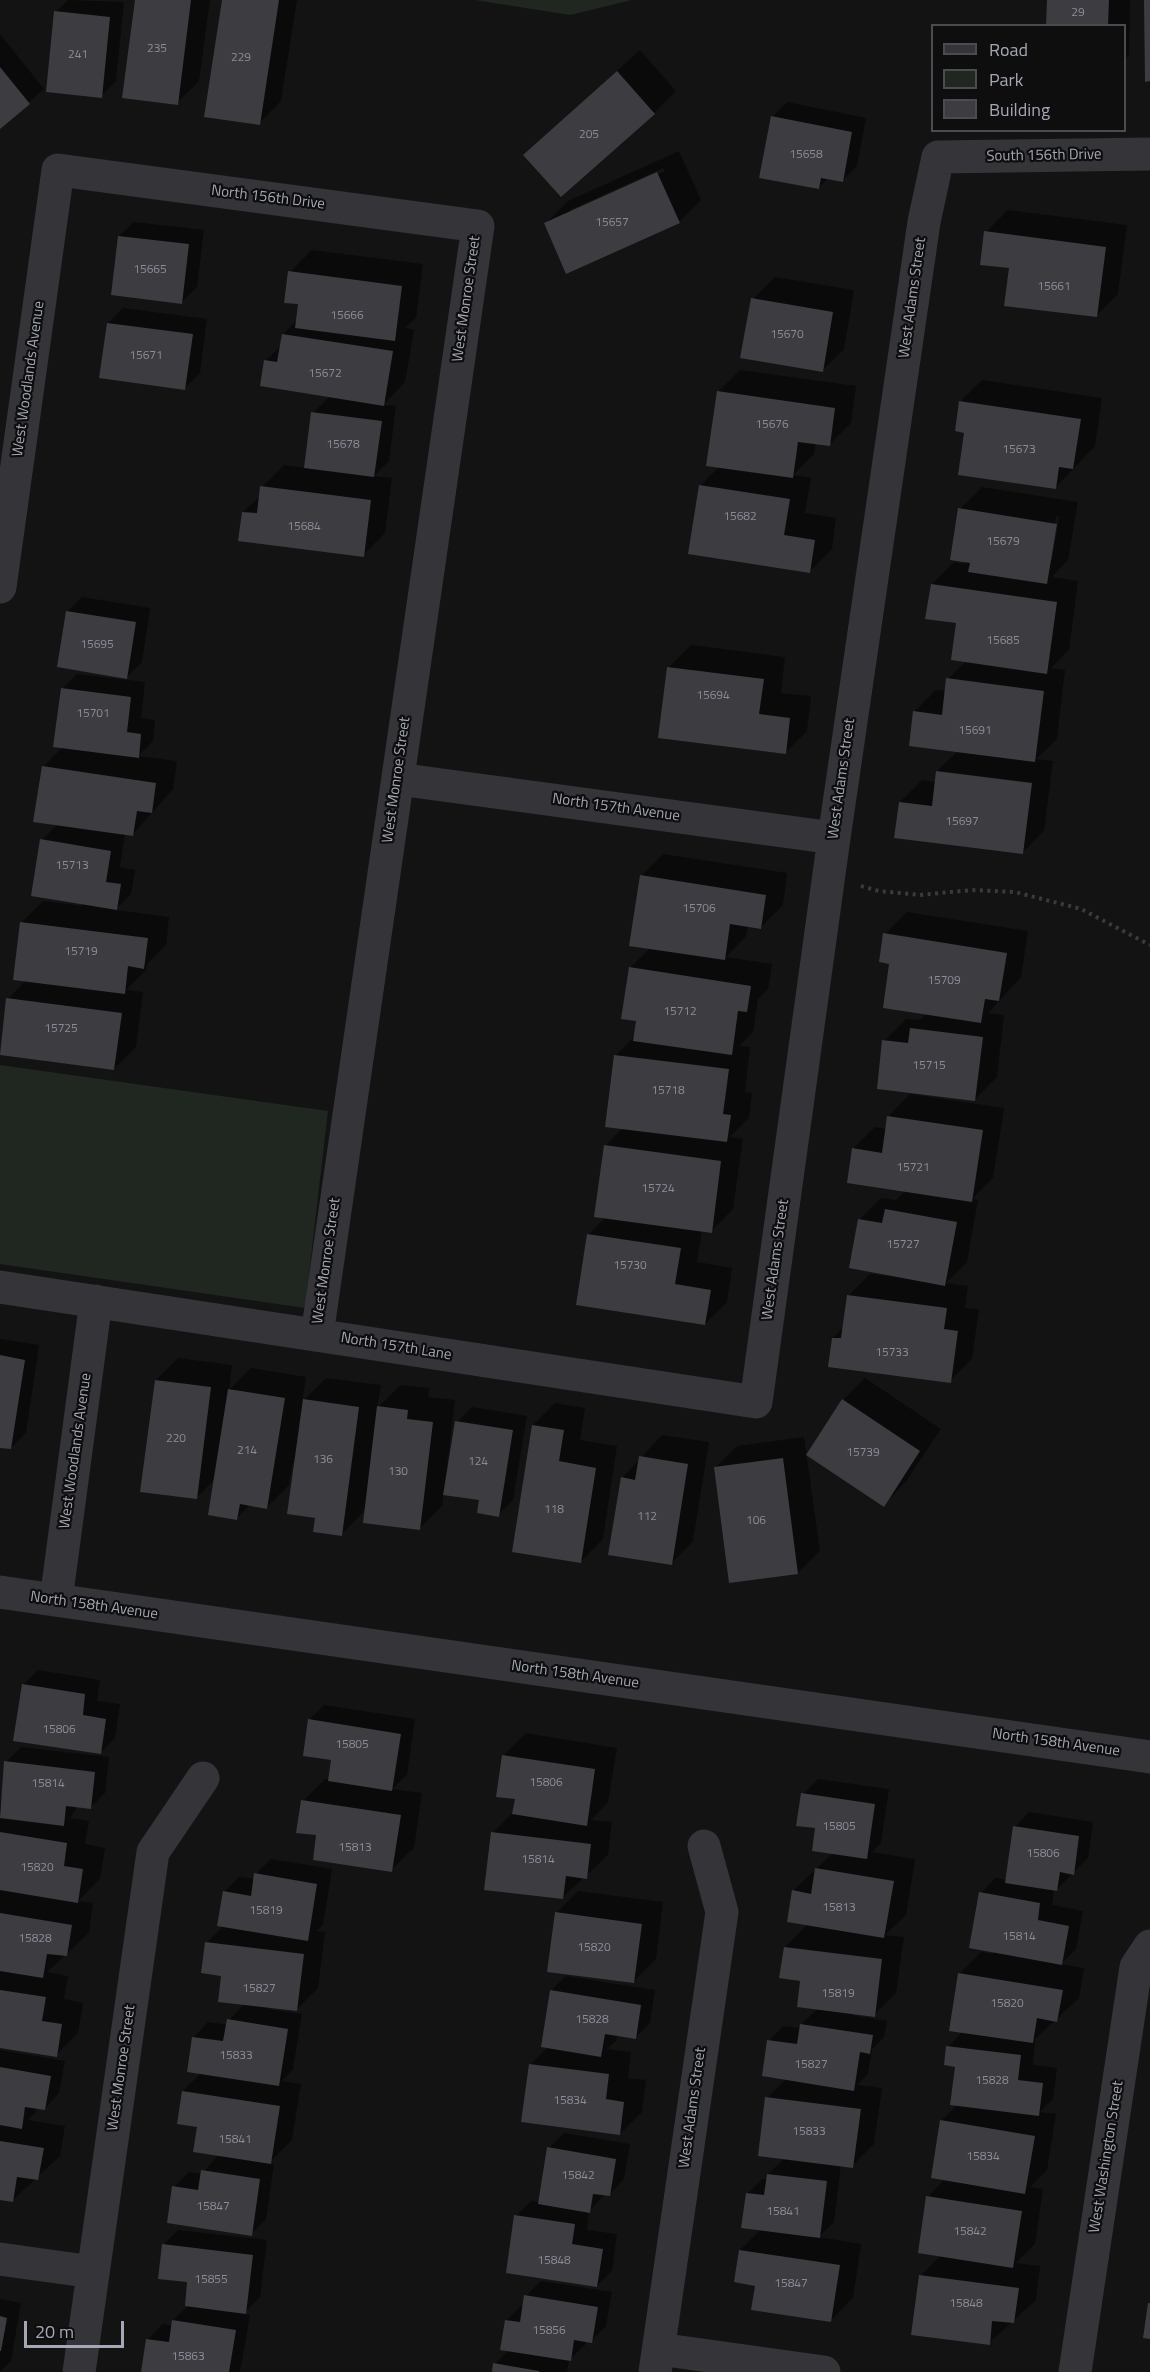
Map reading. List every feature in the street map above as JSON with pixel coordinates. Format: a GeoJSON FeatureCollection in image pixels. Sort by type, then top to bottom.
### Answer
{"type":"FeatureCollection","features":[{"type":"Feature","properties":{"kind":"street","name":"South 156th Drive"},"geometry":{"type":"LineString","coordinates":[[938,157],[1150,154]]}},
{"type":"Feature","properties":{"kind":"street","name":"West Adams Street"},"geometry":{"type":"LineString","coordinates":[[756,1402],[827,881],[924,222],[938,157]]}},
{"type":"Feature","properties":{"kind":"street","name":"North 156th Drive"},"geometry":{"type":"LineString","coordinates":[[58,171],[478,226]]}},
{"type":"Feature","properties":{"kind":"street","name":"West Woodlands Avenue"},"geometry":{"type":"LineString","coordinates":[[0,587],[58,171]]}},
{"type":"Feature","properties":{"kind":"street","name":"West Monroe Street"},"geometry":{"type":"LineString","coordinates":[[317,1335],[478,226]]}},
{"type":"Feature","properties":{"kind":"street","name":"North 157th Avenue"},"geometry":{"type":"LineString","coordinates":[[398,779],[834,837]]}},
{"type":"Feature","properties":{"kind":"street","name":"North 157th Lane"},"geometry":{"type":"LineString","coordinates":[[0,1287],[756,1402]]}},
{"type":"Feature","properties":{"kind":"street","name":"West Woodlands Avenue"},"geometry":{"type":"LineString","coordinates":[[56,1600],[96,1301]]}},
{"type":"Feature","properties":{"kind":"street","name":"North 158th Avenue"},"geometry":{"type":"LineString","coordinates":[[0,1592],[1150,1757]]}},
{"type":"Feature","properties":{"kind":"street","name":"West Monroe Street"},"geometry":{"type":"LineString","coordinates":[[80,2372],[153,1852],[203,1778]]}},
{"type":"Feature","properties":{"kind":"street","name":"West Adams Street"},"geometry":{"type":"LineString","coordinates":[[657,2360],[722,1912],[704,1846]]}},
{"type":"Feature","properties":{"kind":"street","name":"West Washington Street"},"geometry":{"type":"LineString","coordinates":[[1075,2372],[1136,1967],[1150,1946]]}},
{"type":"Feature","properties":{"kind":"street"},"geometry":{"type":"LineString","coordinates":[[0,2259],[93,2272]]}},
{"type":"Feature","properties":{"kind":"street"},"geometry":{"type":"LineString","coordinates":[[657,2360],[824,2372]]}},
{"type":"Feature","properties":{"kind":"path"},"geometry":{"type":"LineString","coordinates":[[827,881],[879,891],[920,895],[972,890],[1015,892],[1081,909],[1150,945]]}},
{"type":"Feature","properties":{"kind":"green space"},"geometry":{"type":"Polygon","coordinates":[[[475,0],[632,0],[570,15],[475,0]]]}},
{"type":"Feature","properties":{"kind":"green space"},"geometry":{"type":"Polygon","coordinates":[[[0,1065],[328,1111],[305,1308],[0,1264],[0,1065]]]}},
{"type":"Feature","properties":{"kind":"building"},"geometry":{"type":"Polygon","coordinates":[[[135,0],[191,0],[178,105],[122,98],[135,0]]]}},
{"type":"Feature","properties":{"kind":"building"},"geometry":{"type":"Polygon","coordinates":[[[222,0],[279,0],[260,125],[204,117],[222,0]]]}},
{"type":"Feature","properties":{"kind":"building"},"geometry":{"type":"Polygon","coordinates":[[[1047,0],[1109,0],[1108,24],[1046,24],[1047,0]]]}},
{"type":"Feature","properties":{"kind":"building"},"geometry":{"type":"Polygon","coordinates":[[[1144,0],[1150,0],[1150,81],[1145,82],[1144,0]]]}},
{"type":"Feature","properties":{"kind":"building"},"geometry":{"type":"Polygon","coordinates":[[[54,11],[110,17],[102,98],[46,92],[54,11]]]}},
{"type":"Feature","properties":{"kind":"building"},"geometry":{"type":"Polygon","coordinates":[[[0,67],[30,104],[0,129],[0,67]]]}},
{"type":"Feature","properties":{"kind":"building"},"geometry":{"type":"Polygon","coordinates":[[[617,71],[655,114],[561,197],[523,155],[617,71]]]}},
{"type":"Feature","properties":{"kind":"building"},"geometry":{"type":"Polygon","coordinates":[[[771,116],[852,132],[843,182],[821,178],[819,189],[759,178],[771,116]]]}},
{"type":"Feature","properties":{"kind":"building"},"geometry":{"type":"Polygon","coordinates":[[[657,172],[680,223],[566,274],[544,223],[657,172]]]}},
{"type":"Feature","properties":{"kind":"building"},"geometry":{"type":"Polygon","coordinates":[[[984,231],[1106,247],[1097,317],[1004,306],[1009,268],[980,265],[984,231]]]}},
{"type":"Feature","properties":{"kind":"building"},"geometry":{"type":"Polygon","coordinates":[[[118,236],[189,244],[182,304],[111,295],[118,236]]]}},
{"type":"Feature","properties":{"kind":"building"},"geometry":{"type":"Polygon","coordinates":[[[288,271],[402,286],[395,341],[295,328],[298,304],[284,303],[288,271]]]}},
{"type":"Feature","properties":{"kind":"building"},"geometry":{"type":"Polygon","coordinates":[[[751,298],[833,312],[823,372],[740,358],[751,298]]]}},
{"type":"Feature","properties":{"kind":"building"},"geometry":{"type":"Polygon","coordinates":[[[107,323],[193,334],[185,390],[99,378],[107,323]]]}},
{"type":"Feature","properties":{"kind":"building"},"geometry":{"type":"Polygon","coordinates":[[[282,334],[393,351],[384,406],[260,386],[264,360],[277,362],[282,334]]]}},
{"type":"Feature","properties":{"kind":"building"},"geometry":{"type":"Polygon","coordinates":[[[717,391],[835,408],[830,446],[798,442],[793,478],[706,466],[717,391]]]}},
{"type":"Feature","properties":{"kind":"building"},"geometry":{"type":"Polygon","coordinates":[[[959,401],[1081,419],[1073,469],[1059,467],[1056,489],[958,475],[964,433],[955,431],[959,401]]]}},
{"type":"Feature","properties":{"kind":"building"},"geometry":{"type":"Polygon","coordinates":[[[311,412],[382,421],[374,477],[304,468],[311,412]]]}},
{"type":"Feature","properties":{"kind":"building"},"geometry":{"type":"Polygon","coordinates":[[[699,485],[790,499],[784,535],[815,540],[810,573],[688,554],[699,485]]]}},
{"type":"Feature","properties":{"kind":"building"},"geometry":{"type":"Polygon","coordinates":[[[260,486],[371,500],[364,557],[238,541],[242,512],[257,513],[260,486]]]}},
{"type":"Feature","properties":{"kind":"building"},"geometry":{"type":"Polygon","coordinates":[[[958,508],[1057,524],[1047,584],[968,572],[970,563],[950,560],[958,508]]]}},
{"type":"Feature","properties":{"kind":"building"},"geometry":{"type":"Polygon","coordinates":[[[931,584],[1057,602],[1047,674],[951,660],[956,623],[925,619],[931,584]]]}},
{"type":"Feature","properties":{"kind":"building"},"geometry":{"type":"Polygon","coordinates":[[[66,611],[136,622],[127,679],[57,667],[66,611]]]}},
{"type":"Feature","properties":{"kind":"building"},"geometry":{"type":"Polygon","coordinates":[[[667,667],[764,679],[759,714],[790,718],[786,754],[658,738],[667,667]]]}},
{"type":"Feature","properties":{"kind":"building"},"geometry":{"type":"Polygon","coordinates":[[[946,678],[1044,691],[1035,762],[909,746],[913,711],[942,715],[946,678]]]}},
{"type":"Feature","properties":{"kind":"building"},"geometry":{"type":"Polygon","coordinates":[[[61,688],[131,697],[127,732],[141,734],[139,758],[53,747],[61,688]]]}},
{"type":"Feature","properties":{"kind":"building"},"geometry":{"type":"Polygon","coordinates":[[[42,766],[156,783],[152,813],[137,811],[133,836],[33,822],[42,766]]]}},
{"type":"Feature","properties":{"kind":"building"},"geometry":{"type":"Polygon","coordinates":[[[936,771],[1032,783],[1023,854],[894,838],[899,802],[932,806],[936,771]]]}},
{"type":"Feature","properties":{"kind":"building"},"geometry":{"type":"Polygon","coordinates":[[[40,839],[111,851],[106,882],[121,884],[117,910],[31,896],[40,839]]]}},
{"type":"Feature","properties":{"kind":"building"},"geometry":{"type":"Polygon","coordinates":[[[640,875],[766,895],[761,929],[730,924],[725,960],[629,946],[640,875]]]}},
{"type":"Feature","properties":{"kind":"building"},"geometry":{"type":"Polygon","coordinates":[[[20,922],[148,938],[144,969],[128,966],[125,994],[13,980],[20,922]]]}},
{"type":"Feature","properties":{"kind":"building"},"geometry":{"type":"Polygon","coordinates":[[[883,933],[1007,953],[999,1001],[985,999],[981,1023],[883,1008],[889,964],[879,962],[883,933]]]}},
{"type":"Feature","properties":{"kind":"building"},"geometry":{"type":"Polygon","coordinates":[[[629,967],[751,986],[747,1012],[738,1011],[732,1055],[633,1041],[636,1021],[621,1019],[629,967]]]}},
{"type":"Feature","properties":{"kind":"building"},"geometry":{"type":"Polygon","coordinates":[[[6,998],[122,1013],[114,1070],[0,1055],[6,998]]]}},
{"type":"Feature","properties":{"kind":"building"},"geometry":{"type":"Polygon","coordinates":[[[910,1028],[983,1037],[975,1101],[877,1089],[882,1040],[908,1043],[910,1028]]]}},
{"type":"Feature","properties":{"kind":"building"},"geometry":{"type":"Polygon","coordinates":[[[614,1055],[729,1069],[723,1114],[731,1115],[727,1142],[605,1127],[614,1055]]]}},
{"type":"Feature","properties":{"kind":"building"},"geometry":{"type":"Polygon","coordinates":[[[887,1116],[983,1130],[972,1202],[847,1183],[852,1148],[882,1153],[887,1116]]]}},
{"type":"Feature","properties":{"kind":"building"},"geometry":{"type":"Polygon","coordinates":[[[604,1145],[721,1161],[712,1233],[594,1217],[604,1145]]]}},
{"type":"Feature","properties":{"kind":"building"},"geometry":{"type":"Polygon","coordinates":[[[885,1209],[957,1222],[945,1286],[849,1268],[858,1219],[882,1223],[885,1209]]]}},
{"type":"Feature","properties":{"kind":"building"},"geometry":{"type":"Polygon","coordinates":[[[587,1234],[681,1248],[675,1284],[711,1290],[705,1325],[576,1305],[587,1234]]]}},
{"type":"Feature","properties":{"kind":"building"},"geometry":{"type":"Polygon","coordinates":[[[847,1295],[947,1308],[944,1329],[958,1331],[951,1383],[828,1367],[832,1338],[841,1338],[847,1295]]]}},
{"type":"Feature","properties":{"kind":"building"},"geometry":{"type":"Polygon","coordinates":[[[0,1355],[25,1360],[11,1449],[0,1448],[0,1355]]]}},
{"type":"Feature","properties":{"kind":"building"},"geometry":{"type":"Polygon","coordinates":[[[155,1380],[211,1387],[197,1499],[140,1492],[155,1380]]]}},
{"type":"Feature","properties":{"kind":"building"},"geometry":{"type":"Polygon","coordinates":[[[228,1389],[285,1398],[267,1509],[240,1504],[237,1520],[208,1515],[228,1389]]]}},
{"type":"Feature","properties":{"kind":"building"},"geometry":{"type":"Polygon","coordinates":[[[303,1399],[359,1407],[342,1536],[313,1532],[315,1518],[287,1514],[303,1399]]]}},
{"type":"Feature","properties":{"kind":"building"},"geometry":{"type":"Polygon","coordinates":[[[842,1399],[920,1451],[884,1507],[806,1455],[842,1399]]]}},
{"type":"Feature","properties":{"kind":"building"},"geometry":{"type":"Polygon","coordinates":[[[377,1406],[408,1410],[407,1419],[433,1422],[420,1530],[363,1523],[377,1406]]]}},
{"type":"Feature","properties":{"kind":"building"},"geometry":{"type":"Polygon","coordinates":[[[455,1421],[513,1430],[499,1517],[477,1513],[479,1500],[443,1495],[455,1421]]]}},
{"type":"Feature","properties":{"kind":"building"},"geometry":{"type":"Polygon","coordinates":[[[532,1425],[564,1430],[559,1461],[596,1468],[581,1563],[512,1552],[532,1425]]]}},
{"type":"Feature","properties":{"kind":"building"},"geometry":{"type":"Polygon","coordinates":[[[639,1456],[688,1464],[672,1565],[608,1555],[621,1477],[635,1480],[639,1456]]]}},
{"type":"Feature","properties":{"kind":"building"},"geometry":{"type":"Polygon","coordinates":[[[783,1458],[798,1574],[729,1583],[714,1467],[783,1458]]]}},
{"type":"Feature","properties":{"kind":"building"},"geometry":{"type":"Polygon","coordinates":[[[22,1684],[85,1694],[83,1715],[106,1719],[101,1754],[13,1741],[22,1684]]]}},
{"type":"Feature","properties":{"kind":"building"},"geometry":{"type":"Polygon","coordinates":[[[308,1719],[401,1734],[392,1791],[328,1781],[331,1760],[303,1756],[308,1719]]]}},
{"type":"Feature","properties":{"kind":"building"},"geometry":{"type":"Polygon","coordinates":[[[502,1755],[595,1769],[587,1826],[512,1814],[515,1799],[496,1797],[502,1755]]]}},
{"type":"Feature","properties":{"kind":"building"},"geometry":{"type":"Polygon","coordinates":[[[4,1761],[95,1772],[91,1809],[66,1806],[64,1826],[0,1818],[4,1761]]]}},
{"type":"Feature","properties":{"kind":"building"},"geometry":{"type":"Polygon","coordinates":[[[801,1793],[875,1804],[867,1859],[812,1851],[815,1828],[796,1826],[801,1793]]]}},
{"type":"Feature","properties":{"kind":"building"},"geometry":{"type":"Polygon","coordinates":[[[301,1800],[401,1815],[392,1872],[313,1860],[316,1835],[296,1833],[301,1800]]]}},
{"type":"Feature","properties":{"kind":"building"},"geometry":{"type":"Polygon","coordinates":[[[1013,1826],[1079,1836],[1074,1875],[1060,1872],[1057,1891],[1005,1883],[1013,1826]]]}},
{"type":"Feature","properties":{"kind":"building"},"geometry":{"type":"Polygon","coordinates":[[[0,1832],[67,1843],[64,1866],[83,1869],[78,1903],[0,1890],[0,1832]]]}},
{"type":"Feature","properties":{"kind":"building"},"geometry":{"type":"Polygon","coordinates":[[[491,1832],[591,1844],[587,1879],[566,1876],[563,1899],[484,1890],[491,1832]]]}},
{"type":"Feature","properties":{"kind":"building"},"geometry":{"type":"Polygon","coordinates":[[[815,1868],[894,1881],[884,1938],[787,1922],[792,1890],[811,1894],[815,1868]]]}},
{"type":"Feature","properties":{"kind":"building"},"geometry":{"type":"Polygon","coordinates":[[[254,1873],[317,1884],[308,1941],[217,1926],[223,1891],[251,1896],[254,1873]]]}},
{"type":"Feature","properties":{"kind":"building"},"geometry":{"type":"Polygon","coordinates":[[[979,1892],[1040,1903],[1038,1920],[1069,1926],[1062,1965],[969,1948],[979,1892]]]}},
{"type":"Feature","properties":{"kind":"building"},"geometry":{"type":"Polygon","coordinates":[[[555,1912],[642,1924],[634,1983],[547,1972],[555,1912]]]}},
{"type":"Feature","properties":{"kind":"building"},"geometry":{"type":"Polygon","coordinates":[[[0,1913],[72,1925],[67,1956],[47,1954],[43,1978],[0,1971],[0,1913]]]}},
{"type":"Feature","properties":{"kind":"building"},"geometry":{"type":"Polygon","coordinates":[[[205,1942],[304,1954],[297,2011],[218,2002],[221,1976],[201,1973],[205,1942]]]}},
{"type":"Feature","properties":{"kind":"building"},"geometry":{"type":"Polygon","coordinates":[[[784,1947],[882,1959],[875,2017],[797,2007],[800,1981],[779,1978],[784,1947]]]}},
{"type":"Feature","properties":{"kind":"building"},"geometry":{"type":"Polygon","coordinates":[[[958,1973],[1063,1990],[1057,2022],[1037,2018],[1033,2043],[949,2031],[958,1973]]]}},
{"type":"Feature","properties":{"kind":"building"},"geometry":{"type":"Polygon","coordinates":[[[0,1990],[46,1997],[42,2021],[62,2024],[57,2057],[0,2048],[0,1990]]]}},
{"type":"Feature","properties":{"kind":"building"},"geometry":{"type":"Polygon","coordinates":[[[550,1990],[641,2005],[636,2039],[605,2034],[601,2057],[541,2047],[550,1990]]]}},
{"type":"Feature","properties":{"kind":"building"},"geometry":{"type":"Polygon","coordinates":[[[227,2019],[288,2029],[279,2086],[187,2072],[192,2037],[223,2041],[227,2019]]]}},
{"type":"Feature","properties":{"kind":"building"},"geometry":{"type":"Polygon","coordinates":[[[800,2024],[873,2035],[870,2054],[860,2052],[854,2091],[762,2076],[767,2040],[797,2044],[800,2024]]]}},
{"type":"Feature","properties":{"kind":"building"},"geometry":{"type":"Polygon","coordinates":[[[946,2046],[1021,2055],[1018,2080],[1043,2083],[1039,2116],[950,2105],[955,2067],[944,2065],[946,2046]]]}},
{"type":"Feature","properties":{"kind":"building"},"geometry":{"type":"Polygon","coordinates":[[[529,2064],[609,2074],[606,2099],[624,2102],[620,2135],[521,2122],[529,2064]]]}},
{"type":"Feature","properties":{"kind":"building"},"geometry":{"type":"Polygon","coordinates":[[[0,2067],[51,2076],[45,2110],[25,2107],[22,2129],[0,2125],[0,2067]]]}},
{"type":"Feature","properties":{"kind":"building"},"geometry":{"type":"Polygon","coordinates":[[[182,2091],[280,2106],[271,2164],[193,2152],[197,2127],[177,2124],[182,2091]]]}},
{"type":"Feature","properties":{"kind":"building"},"geometry":{"type":"Polygon","coordinates":[[[765,2097],[861,2109],[853,2168],[758,2156],[765,2097]]]}},
{"type":"Feature","properties":{"kind":"building"},"geometry":{"type":"Polygon","coordinates":[[[940,2120],[1035,2136],[1025,2194],[931,2178],[940,2120]]]}},
{"type":"Feature","properties":{"kind":"building"},"geometry":{"type":"Polygon","coordinates":[[[0,2141],[44,2148],[38,2180],[17,2177],[13,2202],[0,2200],[0,2141]]]}},
{"type":"Feature","properties":{"kind":"building"},"geometry":{"type":"Polygon","coordinates":[[[547,2147],[616,2159],[610,2196],[593,2194],[590,2213],[538,2204],[547,2147]]]}},
{"type":"Feature","properties":{"kind":"building"},"geometry":{"type":"Polygon","coordinates":[[[201,2170],[260,2179],[252,2236],[167,2223],[172,2186],[198,2190],[201,2170]]]}},
{"type":"Feature","properties":{"kind":"building"},"geometry":{"type":"Polygon","coordinates":[[[767,2174],[827,2181],[820,2238],[741,2228],[746,2193],[764,2195],[767,2174]]]}},
{"type":"Feature","properties":{"kind":"building"},"geometry":{"type":"Polygon","coordinates":[[[926,2196],[1022,2211],[1013,2268],[918,2253],[926,2196]]]}},
{"type":"Feature","properties":{"kind":"building"},"geometry":{"type":"Polygon","coordinates":[[[514,2215],[575,2224],[572,2244],[603,2249],[597,2287],[506,2273],[514,2215]]]}},
{"type":"Feature","properties":{"kind":"building"},"geometry":{"type":"Polygon","coordinates":[[[162,2244],[253,2255],[246,2314],[185,2306],[187,2282],[158,2279],[162,2244]]]}},
{"type":"Feature","properties":{"kind":"building"},"geometry":{"type":"Polygon","coordinates":[[[739,2250],[840,2265],[831,2322],[751,2310],[755,2286],[734,2282],[739,2250]]]}},
{"type":"Feature","properties":{"kind":"building"},"geometry":{"type":"Polygon","coordinates":[[[919,2275],[1019,2288],[1014,2323],[992,2321],[990,2345],[911,2335],[919,2275]]]}},
{"type":"Feature","properties":{"kind":"building"},"geometry":{"type":"Polygon","coordinates":[[[524,2295],[598,2307],[592,2343],[574,2340],[571,2361],[500,2350],[505,2320],[520,2322],[524,2295]]]}},
{"type":"Feature","properties":{"kind":"building"},"geometry":{"type":"Polygon","coordinates":[[[1148,2303],[1150,2303],[1150,2339],[1143,2338],[1148,2303]]]}},
{"type":"Feature","properties":{"kind":"building"},"geometry":{"type":"Polygon","coordinates":[[[0,2316],[7,2318],[1,2351],[0,2351],[0,2316]]]}},
{"type":"Feature","properties":{"kind":"building"},"geometry":{"type":"Polygon","coordinates":[[[172,2320],[236,2330],[229,2372],[141,2372],[146,2339],[169,2342],[172,2320]]]}},
{"type":"Feature","properties":{"kind":"building"},"geometry":{"type":"Polygon","coordinates":[[[493,2363],[539,2371],[539,2372],[492,2372],[493,2363]]]}}]}
